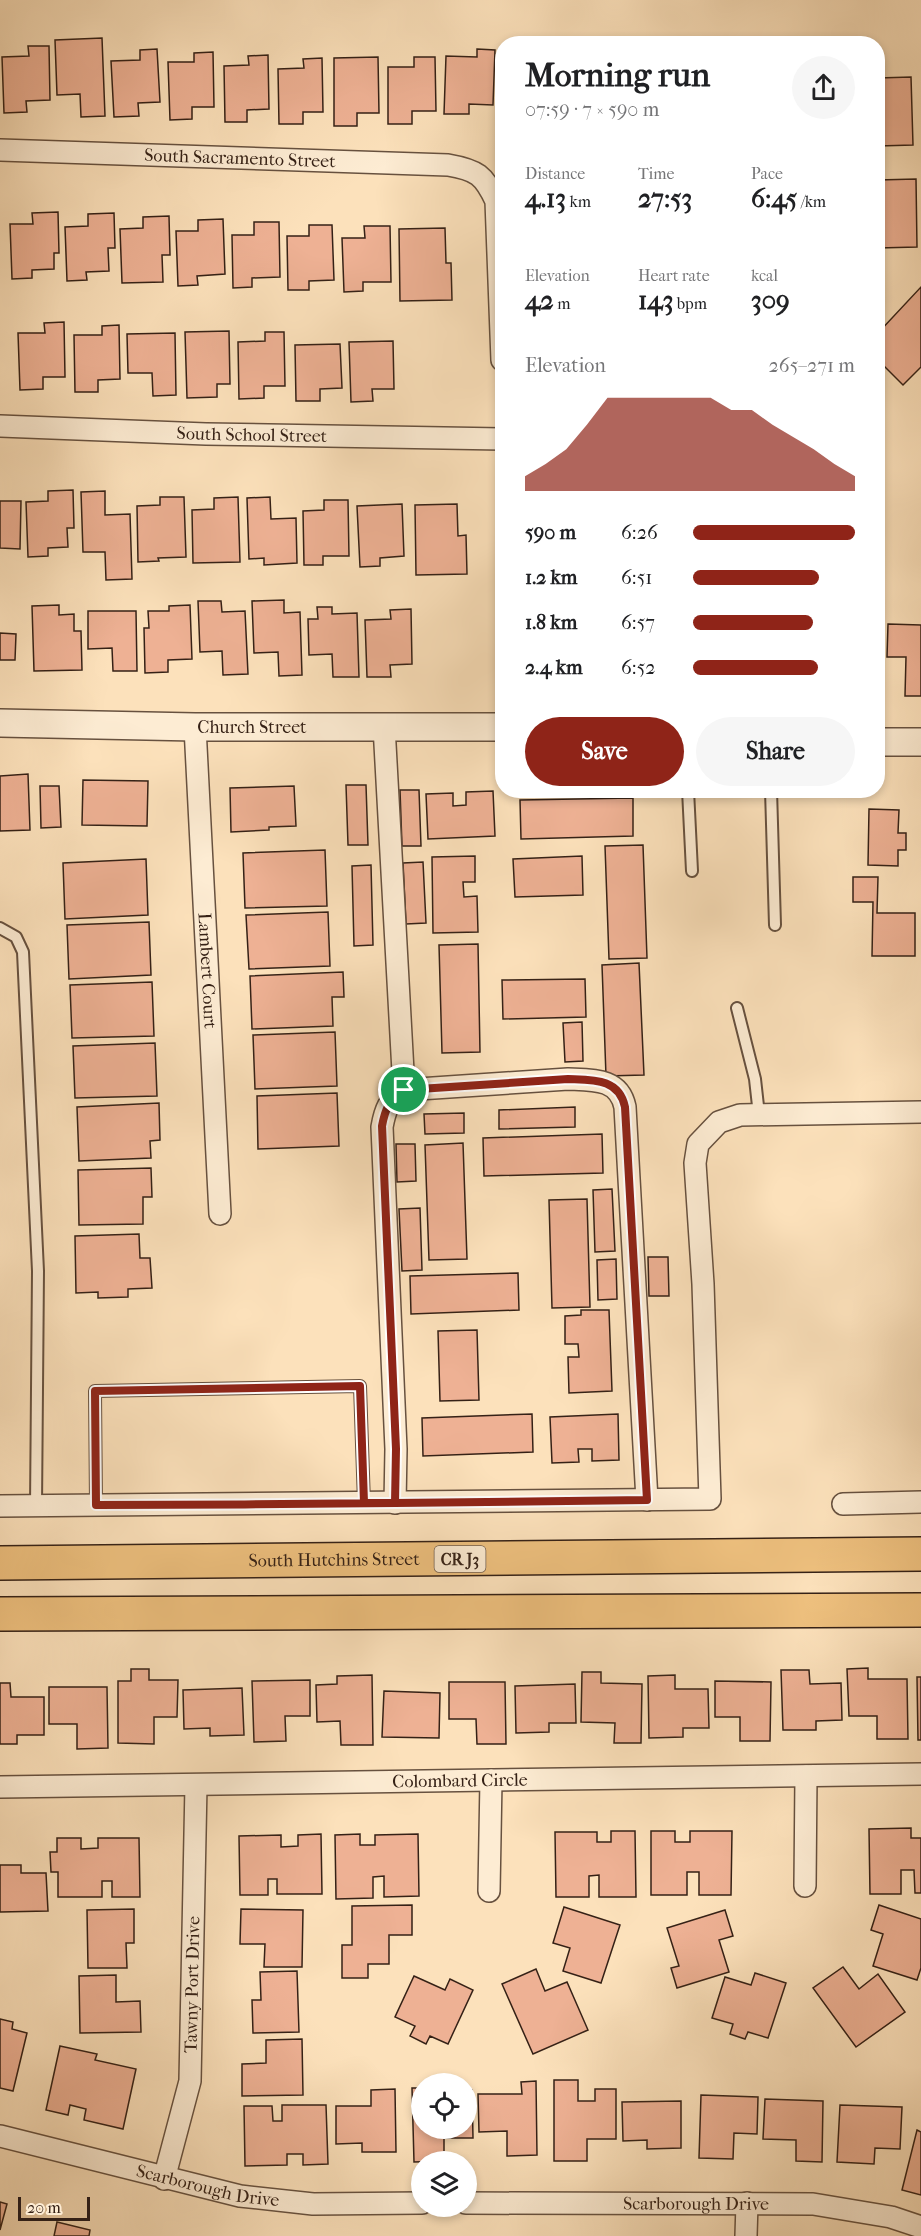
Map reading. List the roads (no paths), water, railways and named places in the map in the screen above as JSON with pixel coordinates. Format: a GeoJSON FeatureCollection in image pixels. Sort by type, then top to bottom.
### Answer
{"type":"FeatureCollection","features":[{"type":"Feature","properties":{"kind":"main road","name":"South Hutchins Street"},"geometry":{"type":"LineString","coordinates":[[0,1563],[921,1554]]}},
{"type":"Feature","properties":{"kind":"main road"},"geometry":{"type":"LineString","coordinates":[[0,1614],[921,1610]]}},
{"type":"Feature","properties":{"kind":"street","name":"South Sacramento Street"},"geometry":{"type":"LineString","coordinates":[[0,150],[448,165],[465,168],[478,174],[486,181],[495,199]]}},
{"type":"Feature","properties":{"kind":"street","name":"South School Street"},"geometry":{"type":"LineString","coordinates":[[0,426],[206,434],[495,439]]}},
{"type":"Feature","properties":{"kind":"street","name":"Church Street"},"geometry":{"type":"LineString","coordinates":[[0,723],[195,727],[495,727]]}},
{"type":"Feature","properties":{"kind":"street"},"geometry":{"type":"LineString","coordinates":[[384,726],[404,1090]]}},
{"type":"Feature","properties":{"kind":"street","name":"Lambert Court"},"geometry":{"type":"LineString","coordinates":[[195,727],[220,1214]]}},
{"type":"Feature","properties":{"kind":"street"},"geometry":{"type":"LineString","coordinates":[[885,742],[921,742]]}},
{"type":"Feature","properties":{"kind":"street"},"geometry":{"type":"LineString","coordinates":[[395,1503],[396,1449],[382,1126],[385,1108],[396,1095],[404,1090],[568,1079],[590,1080],[612,1085],[622,1095],[625,1107],[647,1500]]}},
{"type":"Feature","properties":{"kind":"street"},"geometry":{"type":"LineString","coordinates":[[0,1506],[710,1499],[703,1284],[694,1163],[698,1144],[718,1122],[740,1115],[921,1112]]}},
{"type":"Feature","properties":{"kind":"street"},"geometry":{"type":"LineString","coordinates":[[843,1504],[921,1502]]}},
{"type":"Feature","properties":{"kind":"street","name":"Colombard Circle"},"geometry":{"type":"LineString","coordinates":[[0,1787],[921,1774]]}},
{"type":"Feature","properties":{"kind":"street"},"geometry":{"type":"LineString","coordinates":[[805,1886],[806,1776]]}},
{"type":"Feature","properties":{"kind":"street"},"geometry":{"type":"LineString","coordinates":[[489,1891],[491,1780]]}},
{"type":"Feature","properties":{"kind":"street","name":"Tawny Port Drive"},"geometry":{"type":"LineString","coordinates":[[164,2179],[190,2081],[196,1785]]}},
{"type":"Feature","properties":{"kind":"street","name":"Scarborough Drive"},"geometry":{"type":"LineString","coordinates":[[0,2136],[164,2179],[240,2196],[313,2204],[411,2203]]}},
{"type":"Feature","properties":{"kind":"street","name":"Scarborough Drive"},"geometry":{"type":"LineString","coordinates":[[477,2203],[813,2204],[891,2217],[921,2227]]}},
{"type":"Feature","properties":{"kind":"street"},"geometry":{"type":"LineString","coordinates":[[747,2203],[747,2236]]}},
{"type":"Feature","properties":{"kind":"lane"},"geometry":{"type":"LineString","coordinates":[[688,798],[692,872]]}},
{"type":"Feature","properties":{"kind":"lane"},"geometry":{"type":"LineString","coordinates":[[771,798],[775,925]]}},
{"type":"Feature","properties":{"kind":"lane"},"geometry":{"type":"LineString","coordinates":[[0,928],[16,937],[23,952],[38,1271],[36,1506]]}},
{"type":"Feature","properties":{"kind":"lane"},"geometry":{"type":"LineString","coordinates":[[737,1008],[755,1079],[759,1115]]}},
{"type":"Feature","properties":{"kind":"lane"},"geometry":{"type":"LineString","coordinates":[[96,1505],[95,1391],[360,1386],[364,1503]]}}]}
